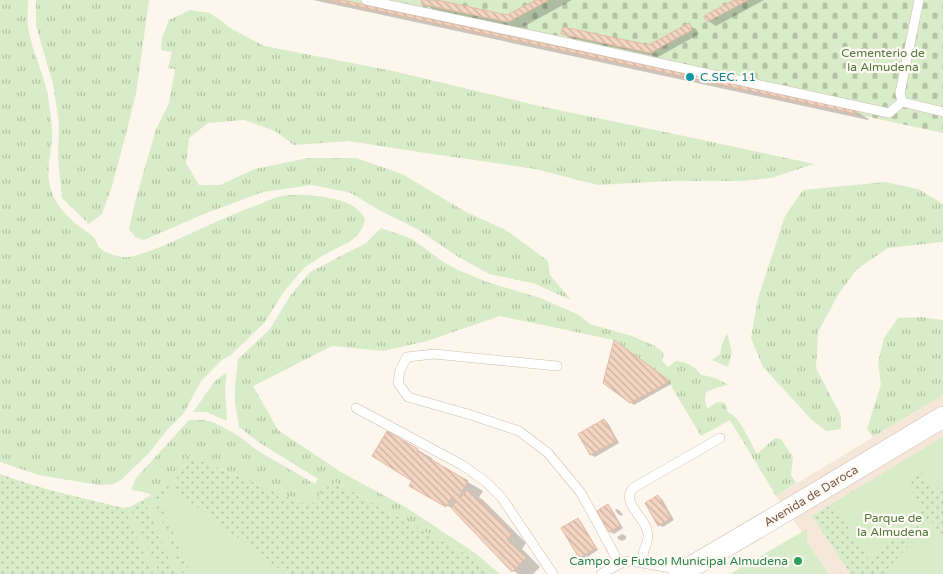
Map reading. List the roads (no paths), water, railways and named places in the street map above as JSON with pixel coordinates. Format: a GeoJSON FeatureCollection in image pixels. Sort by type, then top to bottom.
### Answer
{"type":"FeatureCollection","features":[{"type":"Feature","properties":{"kind":"street","name":"Avenida de Daroca"},"geometry":{"type":"LineString","coordinates":[[682,572],[943,417]]}},
{"type":"Feature","properties":{"kind":"lane"},"geometry":{"type":"LineString","coordinates":[[366,0],[889,113],[902,102]]}},
{"type":"Feature","properties":{"kind":"lane"},"geometry":{"type":"LineString","coordinates":[[902,102],[900,93],[901,83],[919,0]]}},
{"type":"Feature","properties":{"kind":"lane"},"geometry":{"type":"LineString","coordinates":[[902,102],[943,112]]}},
{"type":"Feature","properties":{"kind":"lane"},"geometry":{"type":"LineString","coordinates":[[557,366],[434,354],[408,358],[400,370],[398,383],[408,397],[519,431],[548,453],[581,493],[619,564]]}},
{"type":"Feature","properties":{"kind":"lane"},"geometry":{"type":"LineString","coordinates":[[356,408],[462,465],[486,482],[502,498],[553,574]]}},
{"type":"Feature","properties":{"kind":"lane"},"geometry":{"type":"LineString","coordinates":[[652,564],[645,560],[643,554],[647,542],[647,531],[631,504],[629,493],[633,488],[720,438]]}},
{"type":"Feature","properties":{"kind":"lane"},"geometry":{"type":"LineString","coordinates":[[601,574],[623,562],[631,561],[682,572]]}},
{"type":"Feature","properties":{"kind":"place","name":"C.SEC. 11"},"geometry":{"type":"Point","coordinates":[690,77]}},
{"type":"Feature","properties":{"kind":"place","name":"Campo de Futbol Municipal Almudena"},"geometry":{"type":"Point","coordinates":[798,561]}},
{"type":"Feature","properties":{"kind":"park label","name":"Cementerio de la Almudena"},"geometry":{"type":"Point","coordinates":[883,60]}},
{"type":"Feature","properties":{"kind":"park label","name":"Parque de la Almudena"},"geometry":{"type":"Point","coordinates":[893,525]}}]}
